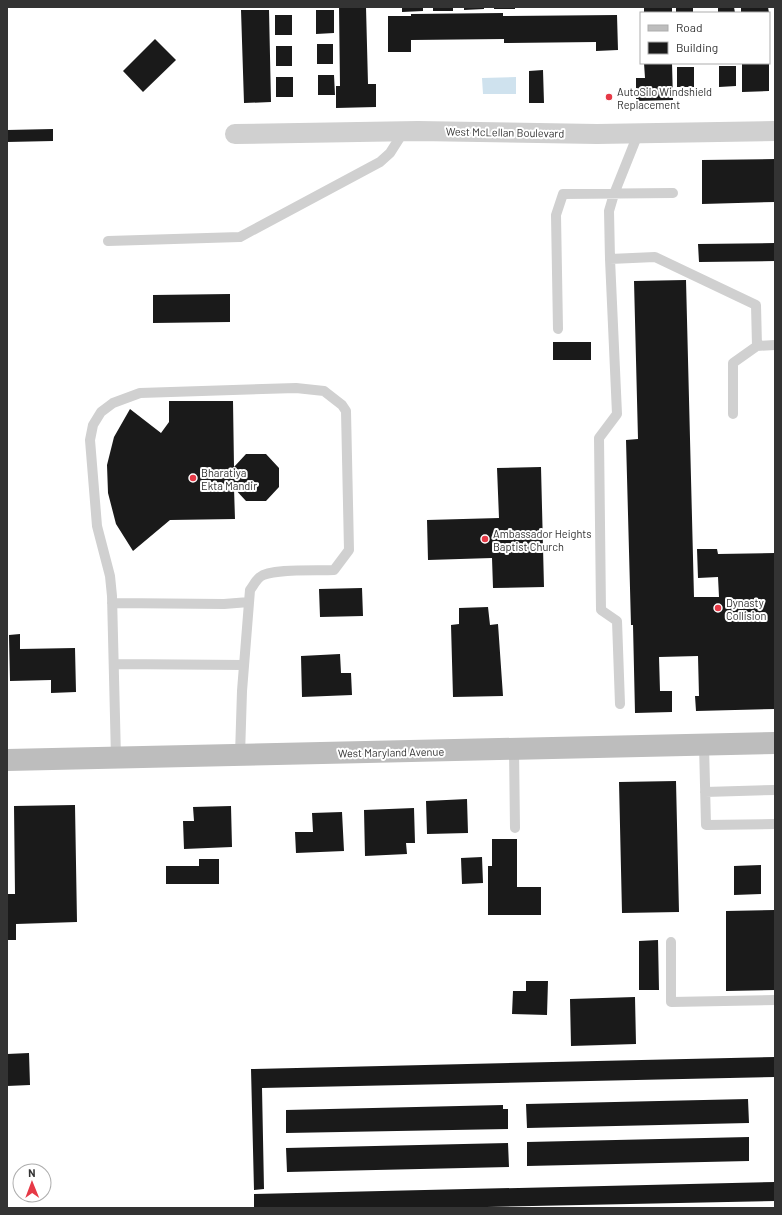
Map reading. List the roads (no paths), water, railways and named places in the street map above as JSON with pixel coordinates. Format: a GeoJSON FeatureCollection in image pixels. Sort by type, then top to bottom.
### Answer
{"type":"FeatureCollection","features":[{"type":"Feature","properties":{"kind":"street","name":"West McLellan Boulevard"},"geometry":{"type":"LineString","coordinates":[[235,134],[404,131],[638,134],[775,131]]}},
{"type":"Feature","properties":{"kind":"street","name":"West Maryland Avenue"},"geometry":{"type":"LineString","coordinates":[[7,760],[775,743]]}},
{"type":"Feature","properties":{"kind":"lane"},"geometry":{"type":"LineString","coordinates":[[108,241],[240,237],[380,162],[390,153],[404,131]]}},
{"type":"Feature","properties":{"kind":"lane"},"geometry":{"type":"LineString","coordinates":[[620,704],[617,621],[601,610],[599,438],[617,414],[609,211],[614,194],[638,134]]}},
{"type":"Feature","properties":{"kind":"lane"},"geometry":{"type":"LineString","coordinates":[[558,329],[556,215],[563,194],[673,194]]}},
{"type":"Feature","properties":{"kind":"lane"},"geometry":{"type":"LineString","coordinates":[[610,259],[654,257],[756,305],[757,346]]}},
{"type":"Feature","properties":{"kind":"lane"},"geometry":{"type":"LineString","coordinates":[[733,414],[733,363],[757,346],[775,345]]}},
{"type":"Feature","properties":{"kind":"lane"},"geometry":{"type":"LineString","coordinates":[[116,758],[112,603],[110,576],[97,526],[90,440],[93,425],[101,412],[113,403],[140,393],[296,388],[324,391],[342,405],[346,411],[349,550],[334,570],[287,571],[270,573],[260,577],[250,590],[244,665],[240,755]]}},
{"type":"Feature","properties":{"kind":"lane"},"geometry":{"type":"LineString","coordinates":[[112,603],[224,604],[249,602]]}},
{"type":"Feature","properties":{"kind":"lane"},"geometry":{"type":"LineString","coordinates":[[114,664],[244,665]]}},
{"type":"Feature","properties":{"kind":"lane"},"geometry":{"type":"LineString","coordinates":[[704,745],[706,825],[775,824]]}},
{"type":"Feature","properties":{"kind":"lane"},"geometry":{"type":"LineString","coordinates":[[514,749],[515,828]]}},
{"type":"Feature","properties":{"kind":"lane"},"geometry":{"type":"LineString","coordinates":[[705,792],[775,790]]}},
{"type":"Feature","properties":{"kind":"lane"},"geometry":{"type":"LineString","coordinates":[[671,942],[671,1002],[775,1000]]}},
{"type":"Feature","properties":{"kind":"water"},"geometry":{"type":"Polygon","coordinates":[[[516,77],[516,94],[483,94],[482,78],[516,77]]]}},
{"type":"Feature","properties":{"kind":"place","name":"AutoSilo Windshield Replacement"},"geometry":{"type":"Point","coordinates":[609,97]}},
{"type":"Feature","properties":{"kind":"place","name":"Bharatiya Ekta Mandir"},"geometry":{"type":"Point","coordinates":[193,478]}},
{"type":"Feature","properties":{"kind":"place","name":"Ambassador Heights Baptist Church"},"geometry":{"type":"Point","coordinates":[485,539]}},
{"type":"Feature","properties":{"kind":"place","name":"Dynasty Collision"},"geometry":{"type":"Point","coordinates":[718,608]}}]}
